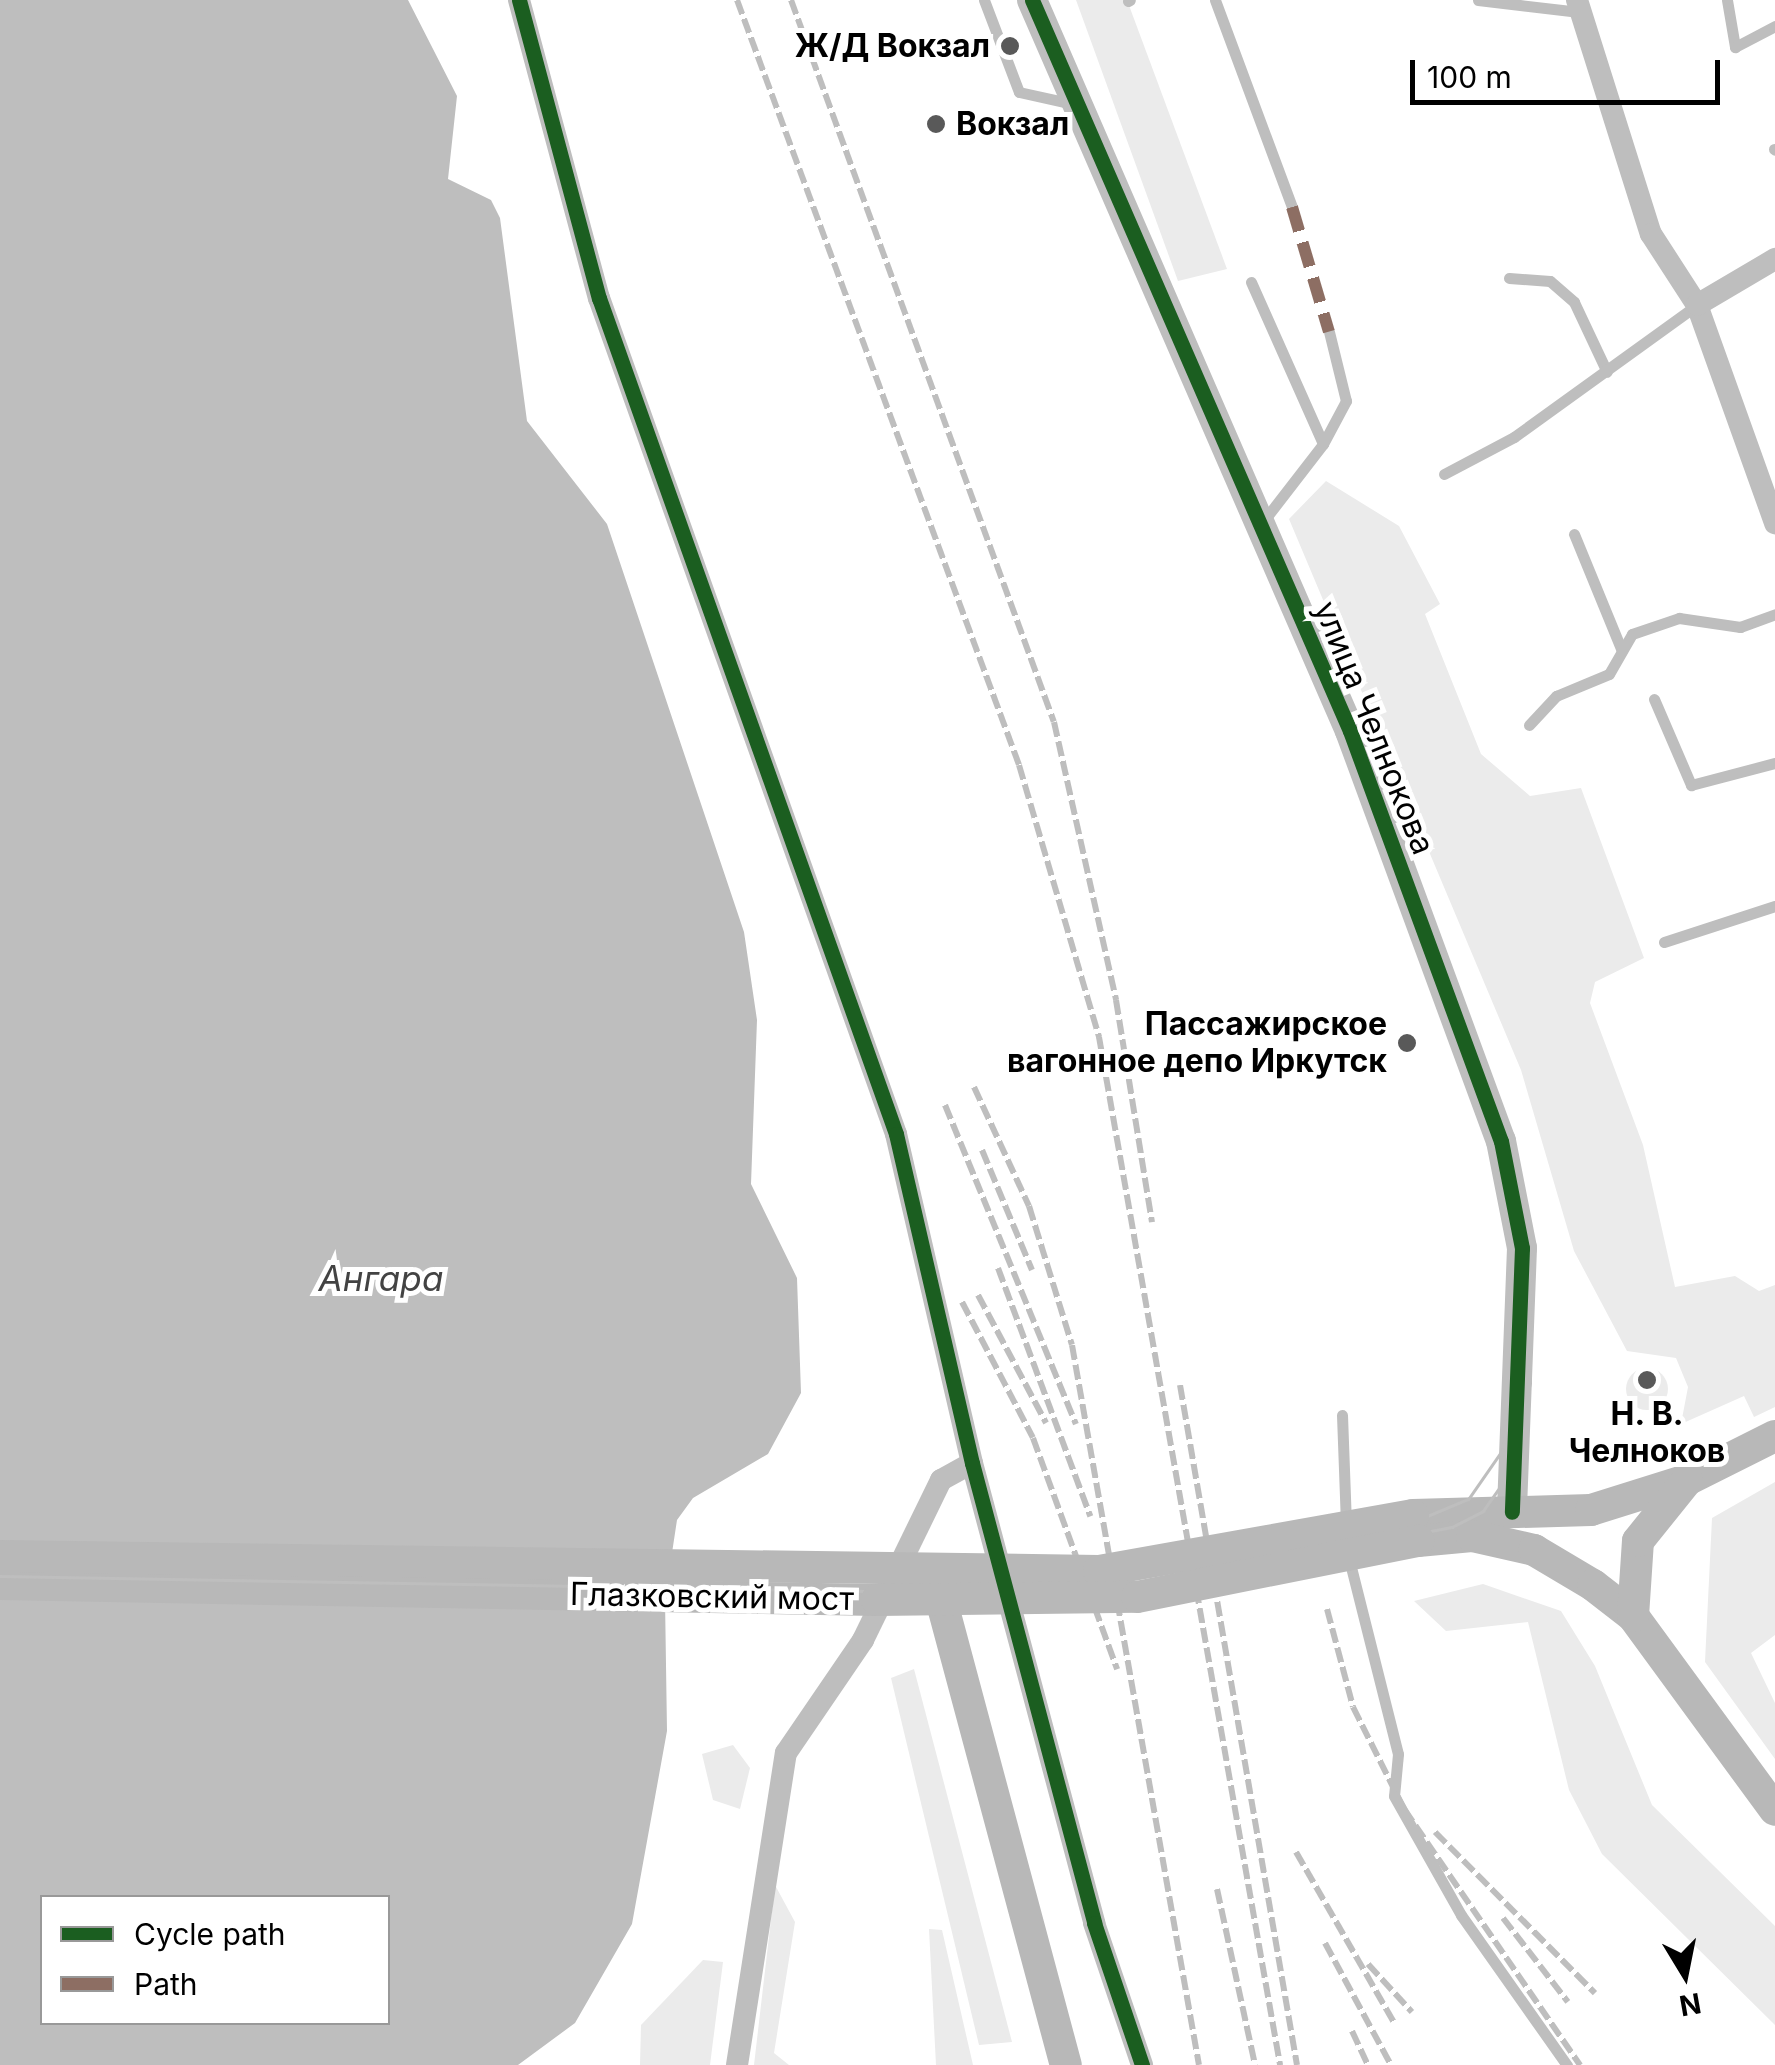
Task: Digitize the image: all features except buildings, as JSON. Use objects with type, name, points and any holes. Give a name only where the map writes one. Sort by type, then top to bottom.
[{"type":"main road","points":[[1415,1528],[1512,1512],[1591,1510],[1688,1480],[1775,1436]]},
{"type":"main road","points":[[1632,1616],[1638,1540],[1688,1480]]},
{"type":"main road","points":[[1476,1536],[1512,1512]]},
{"type":"main road","points":[[1415,1528],[1476,1536],[1534,1550],[1632,1616],[1775,1810]]},
{"type":"main road","name":"Глазковский мост","points":[[0,1556],[1099,1572],[1415,1528]]},
{"type":"main road","name":"Глазковский мост","points":[[0,1584],[942,1603],[1137,1597],[1415,1528]]},
{"type":"main road","points":[[942,1603],[1063,2050]]},
{"type":"street","points":[[519,0],[598,298],[896,1134],[972,1463],[1094,1923],[1142,2065]]},
{"type":"street","name":"улица Челнокова","points":[[1032,0],[1073,104],[1350,732],[1501,1142],[1522,1248],[1512,1512]]},
{"type":"street","points":[[1578,6],[1651,234],[1698,306],[1775,523]]},
{"type":"street","points":[[1698,306],[1775,259]]},
{"type":"street","points":[[737,2065],[786,1753],[863,1640],[942,1480],[972,1463]]},
{"type":"lane","points":[[984,0],[1019,92],[1073,104]]},
{"type":"lane","points":[[1215,0],[1292,207]]},
{"type":"lane","points":[[1478,0],[1578,6]]},
{"type":"lane","points":[[1727,0],[1735,48],[1775,26]]},
{"type":"lane","points":[[1509,278],[1550,280],[1574,302],[1606,372]]},
{"type":"lane","points":[[1251,282],[1324,444]]},
{"type":"lane","points":[[1444,474],[1606,372],[1698,306]]},
{"type":"lane","points":[[1260,526],[1324,444],[1346,401],[1328,332]]},
{"type":"lane","points":[[1574,534],[1622,652]]},
{"type":"lane","points":[[1529,725],[1556,696],[1609,674],[1632,634],[1679,618],[1740,627],[1775,614]]},
{"type":"lane","points":[[1654,699],[1691,785],[1775,762]]},
{"type":"lane","points":[[1664,942],[1775,906]]},
{"type":"lane","points":[[1342,1415],[1352,1580],[1398,1754],[1394,1796],[1462,1916],[1566,2065]]},
{"type":"shaded area","points":[[1076,0],[1127,0],[1227,269],[1178,281]]},
{"type":"shaded area","points":[[1326,481],[1399,526],[1440,604],[1425,614],[1481,754],[1530,796],[1581,788],[1644,958],[1595,982],[1590,1003],[1643,1145],[1675,1287],[1735,1276],[1759,1291],[1775,1285],[1775,1407],[1754,1417],[1744,1396],[1681,1424],[1688,1387],[1676,1358],[1627,1351],[1574,1251],[1521,1070],[1289,519]]},
{"type":"shaded area","points":[[1647,1368],[1662,1374],[1668,1389],[1662,1404],[1647,1410],[1632,1404],[1626,1389],[1632,1374]]},
{"type":"shaded area","points":[[1775,1482],[1775,1635],[1751,1653],[1775,1703],[1775,1759],[1705,1662],[1712,1518]]},
{"type":"shaded area","points":[[1483,1584],[1561,1611],[1595,1666],[1652,1805],[1775,1926],[1775,2025],[1602,1854],[1569,1790],[1528,1622],[1446,1631],[1414,1601]]},
{"type":"shaded area","points":[[914,1669],[1012,2042],[979,2045],[891,1678]]},
{"type":"shaded area","points":[[733,1745],[750,1768],[740,1809],[713,1800],[702,1754]]},
{"type":"shaded area","points":[[775,1885],[795,1922],[774,2053],[789,2065],[754,2065]]},
{"type":"shaded area","points":[[929,1929],[942,1930],[973,2065],[936,2065]]},
{"type":"shaded area","points":[[703,1960],[723,1962],[710,2065],[640,2065],[641,2025]]},
{"type":"water","name":"Ангара","points":[[0,0],[408,0],[457,96],[448,179],[491,200],[500,218],[527,421],[607,524],[744,932],[757,1020],[751,1184],[797,1278],[801,1393],[768,1454],[693,1498],[677,1520],[665,1599],[667,1731],[632,1924],[575,2023],[518,2065],[0,2065]]},
{"type":"tram line","points":[[0,1576],[1105,1595],[1452,1527],[1483,1511],[1509,1474],[1530,1383],[1529,1247],[1509,1138],[1356,729],[1040,0]]},
{"type":"tram line","points":[[1367,799],[1492,1145],[1514,1247],[1514,1383],[1503,1450],[1469,1499],[1407,1525]]},
{"type":"tram line","points":[[407,1569],[982,1581]]},
{"type":"railway","points":[[737,0],[1019,765],[1099,1037],[1280,2065]]},
{"type":"railway","points":[[791,0],[1054,722],[1116,1000],[1152,1222]]},
{"type":"railway","points":[[974,1087],[1029,1206],[1072,1345],[1199,2065]]},
{"type":"railway","points":[[945,1105],[1076,1424]]},
{"type":"railway","points":[[982,1150],[1032,1270]]},
{"type":"railway","points":[[998,1268],[1090,1516]]},
{"type":"railway","points":[[978,1295],[1046,1423]]},
{"type":"railway","points":[[962,1302],[1033,1438],[1117,1669]]},
{"type":"railway","points":[[1180,1385],[1297,2065]]},
{"type":"railway","points":[[1327,1609],[1353,1707],[1404,1809],[1580,2065]]},
{"type":"railway","points":[[1435,1832],[1595,1993]]},
{"type":"railway","points":[[1296,1852],[1395,2024]]},
{"type":"railway","points":[[1217,1889],[1255,2065]]},
{"type":"railway","points":[[1503,1918],[1568,2002]]},
{"type":"railway","points":[[1325,1943],[1391,2065]]},
{"type":"railway","points":[[1368,1964],[1412,2012]]},
{"type":"railway","points":[[1352,2031],[1368,2065]]},
{"type":"marked path","points":[[1292,207],[1329,332]]},
{"type":"cycle path","points":[[519,0],[599,298],[896,1134],[972,1463],[1094,1923],[1142,2065]]},
{"type":"cycle path","points":[[1032,0],[1350,731],[1501,1141],[1522,1248],[1512,1512]]},
{"type":"place","name":"Ж/Д Вокзал","points":[[1010,46]]},
{"type":"place","name":"Вокзал","points":[[936,124]]},
{"type":"place","name":"Пассажирское вагонное депо Иркутск","points":[[1407,1043]]},
{"type":"place","name":"Н. В. Челноков","points":[[1647,1380]]}]
